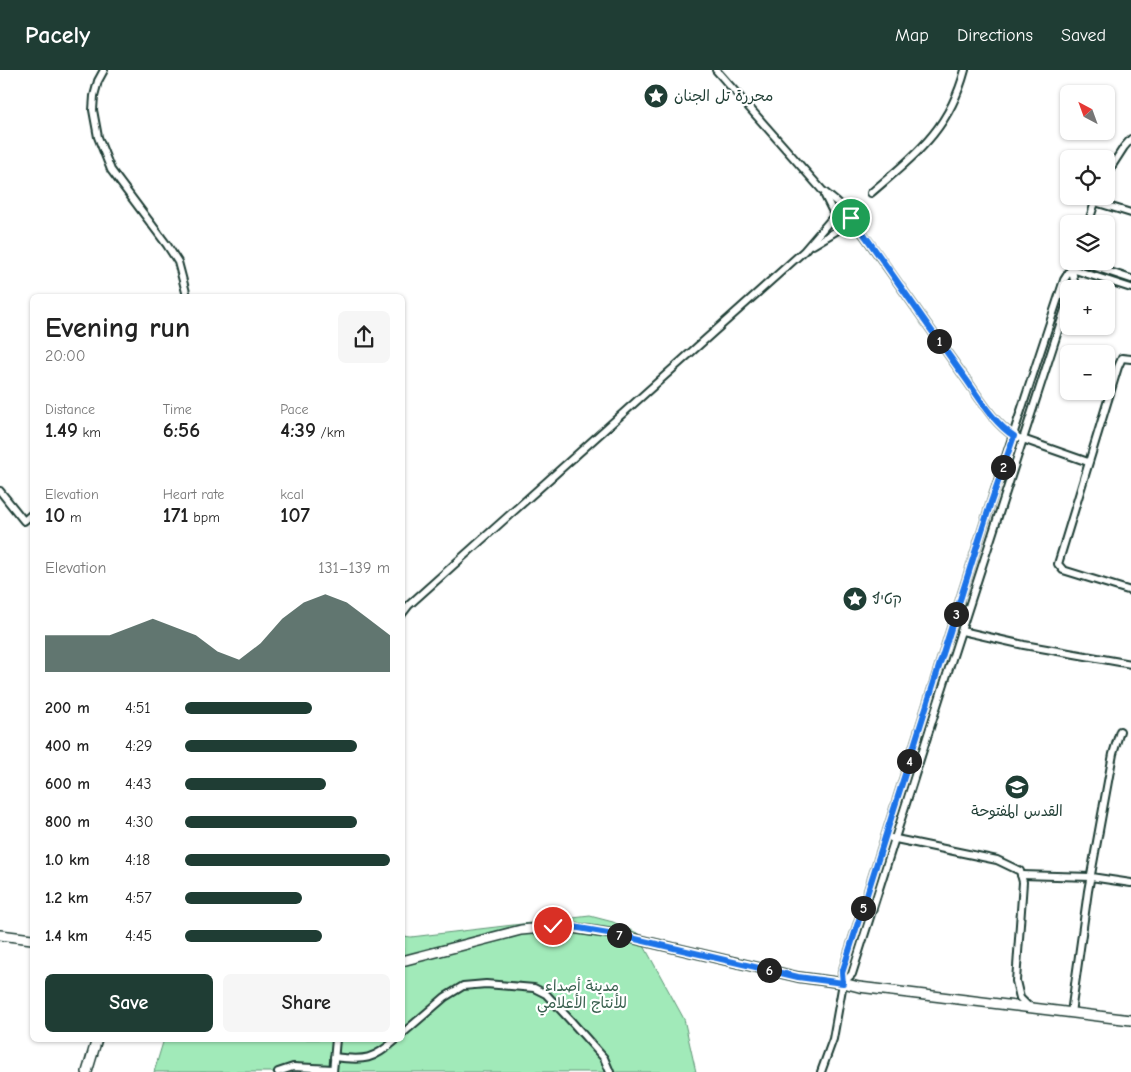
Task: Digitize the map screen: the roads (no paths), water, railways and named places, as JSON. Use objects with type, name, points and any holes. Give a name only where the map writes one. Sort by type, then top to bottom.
[{"type":"main road","points":[[405,960],[521,930],[553,926],[614,934],[798,977],[859,987],[1131,1020]]},
{"type":"main road","points":[[0,935],[30,939]]},
{"type":"main road","points":[[87,1072],[96,1042]]},
{"type":"street","points":[[104,70],[98,81],[94,96],[93,110],[98,137],[111,170],[168,245],[178,262],[186,294]]},
{"type":"street","points":[[716,70],[822,190],[851,216],[986,406],[1007,432],[1088,462]]},
{"type":"street","points":[[871,193],[925,146],[952,108],[960,90],[965,70]]},
{"type":"street","points":[[1115,161],[1131,139]]},
{"type":"street","points":[[822,190],[834,215],[836,224],[845,226],[857,225]]},
{"type":"street","points":[[1111,205],[1131,213]]},
{"type":"street","points":[[405,610],[804,251],[834,215],[839,210],[845,209]]},
{"type":"street","points":[[804,251],[845,226],[850,221],[851,216]]},
{"type":"street","points":[[821,1072],[833,1039],[843,983],[842,973],[990,505],[1064,280],[1071,270]]},
{"type":"street","points":[[1075,270],[1131,288]]},
{"type":"street","points":[[1104,270],[1131,279]]},
{"type":"street","points":[[843,983],[852,974],[1060,325]]},
{"type":"street","points":[[1131,359],[1122,358],[1118,367],[1058,564],[1063,570],[1131,592]]},
{"type":"street","points":[[0,491],[24,521],[30,516]]},
{"type":"street","points":[[962,631],[1131,664]]},
{"type":"street","points":[[1070,1013],[1091,877],[1113,754],[1120,731]]},
{"type":"street","points":[[885,837],[997,860],[1020,871],[1022,882],[1016,981],[1020,998],[1030,1009]]},
{"type":"street","points":[[1021,875],[1091,877],[1131,883]]},
{"type":"street","points":[[405,1031],[445,997],[463,986],[486,984],[534,988],[546,994],[571,1021],[604,1058],[610,1072]]},
{"type":"street","points":[[278,1072],[293,1067],[333,1070],[336,1042]]},
{"type":"street","points":[[334,1057],[359,1060],[379,1054],[393,1042]]},
{"type":"place","name":"محررة تل الجنان","points":[[656,96]]},
{"type":"place","name":"קטיף","points":[[855,599]]},
{"type":"place","name":"القدس المفتوحة","points":[[1017,787]]},
{"type":"park label","name":"مدينة أصداء للأنتاج الأعلامي","points":[[582,994]]}]
